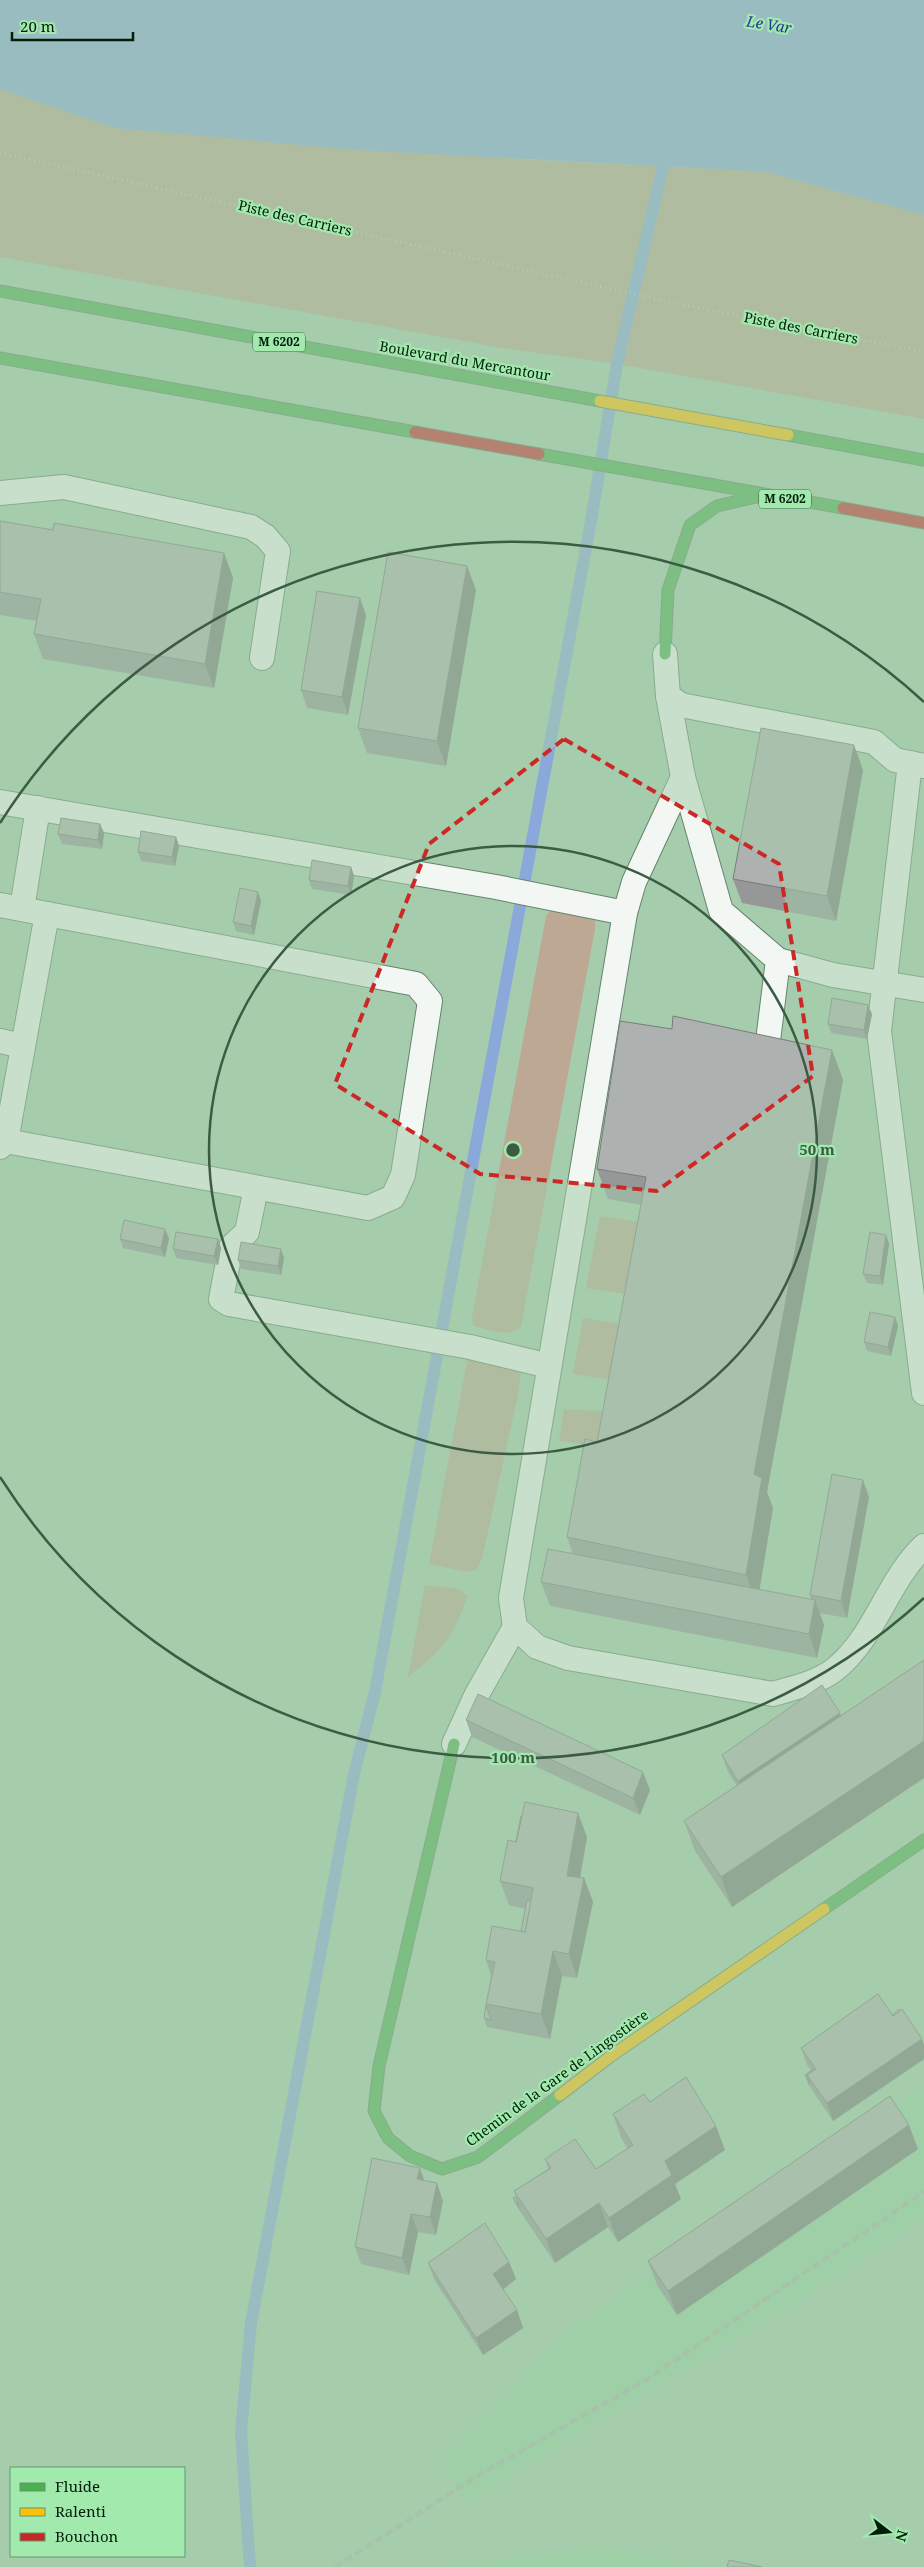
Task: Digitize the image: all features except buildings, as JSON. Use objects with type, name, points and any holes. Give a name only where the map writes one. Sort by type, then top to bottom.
[{"type":"main road","name":"Boulevard du Mercantour","points":[[0,291],[924,460]]},
{"type":"main road","name":"M 6202","points":[[0,358],[551,458],[924,523]]},
{"type":"main road","points":[[665,654],[668,590],[690,525],[717,506],[764,495]]},
{"type":"main road","name":"Chemin de la Gare de Lingostière","points":[[454,1744],[379,2066],[374,2111],[388,2138],[410,2156],[442,2168],[478,2157],[610,2056],[924,1840]]},
{"type":"lane","points":[[0,493],[64,487],[251,527],[265,536],[278,551],[262,658]]},
{"type":"lane","points":[[665,654],[668,696],[683,777],[720,911],[778,960],[833,975],[924,990]]},
{"type":"lane","points":[[668,696],[681,705],[874,742],[895,760],[917,764],[884,984],[879,1031],[916,1262],[924,1393]]},
{"type":"lane","points":[[454,1744],[476,1696],[515,1627],[511,1598],[625,913],[634,882],[683,777]]},
{"type":"lane","points":[[0,802],[496,887],[625,913]]},
{"type":"lane","points":[[38,808],[11,907],[416,984],[430,1001],[403,1175],[392,1197],[368,1208],[3,1144],[24,1046],[46,914]]},
{"type":"lane","points":[[766,1049],[778,960]]},
{"type":"lane","points":[[0,1041],[24,1046]]},
{"type":"lane","points":[[256,1188],[247,1232],[231,1247],[220,1299],[229,1304],[470,1347],[549,1366]]},
{"type":"lane","points":[[515,1627],[537,1647],[568,1658],[773,1694],[805,1685],[834,1670],[862,1639],[910,1559],[924,1546]]},
{"type":"path","name":"Piste des Carriers","points":[[0,153],[590,285],[924,352]]},
{"type":"highlighted area","points":[[564,739],[779,864],[813,1076],[657,1191],[480,1174],[335,1084],[429,844]]},
{"type":"shaded area","points":[[0,89],[115,128],[499,158],[767,172],[924,215],[924,419],[617,364],[502,348],[0,257]]},
{"type":"shaded area","points":[[552,909],[589,915],[595,920],[595,929],[521,1326],[517,1330],[506,1333],[473,1325],[472,1317],[546,916]]},
{"type":"shaded area","points":[[600,1216],[653,1224],[640,1296],[586,1288]]},
{"type":"shaded area","points":[[583,1318],[635,1326],[625,1382],[573,1374]]},
{"type":"shaded area","points":[[468,1356],[516,1365],[521,1373],[518,1395],[482,1559],[477,1569],[469,1572],[429,1564]]},
{"type":"shaded area","points":[[564,1409],[619,1412],[613,1448],[559,1441]]},
{"type":"shaded area","points":[[425,1585],[459,1589],[467,1596],[457,1622],[445,1642],[438,1651],[408,1677]]},
{"type":"shaded area","points":[[924,2086],[924,2218],[796,2303],[466,2503],[440,2463],[571,2329]]},
{"type":"shaded area","points":[[599,2546],[711,2567],[446,2567]]},
{"type":"water","name":"Le Var","points":[[0,0],[924,0],[924,215],[767,172],[357,150],[115,128],[0,89]]},
{"type":"waterway","points":[[250,2567],[241,2432],[251,2323],[354,1774],[375,1692],[591,521],[617,364],[663,166],[657,151]]},
{"type":"railway","points":[[335,2567],[479,2475],[649,2378],[924,2192]]},
{"type":"traffic: fast","points":[[0,291],[600,401]]},
{"type":"traffic: fast","points":[[0,358],[415,432]]},
{"type":"traffic: fast","points":[[788,435],[924,460]]},
{"type":"traffic: fast","points":[[539,454],[843,508]]},
{"type":"traffic: fast","points":[[665,654],[668,590],[690,525],[717,506],[764,495]]},
{"type":"traffic: fast","points":[[454,1744],[379,2066],[374,2111],[388,2138],[410,2156],[442,2169],[478,2157],[560,2095]]},
{"type":"traffic: fast","points":[[824,1909],[924,1840]]},
{"type":"traffic: slow","points":[[600,401],[788,435]]},
{"type":"traffic: slow","points":[[560,2095],[611,2056],[824,1909]]},
{"type":"traffic: jam","points":[[415,432],[539,454]]},
{"type":"traffic: jam","points":[[843,508],[924,523]]}]
